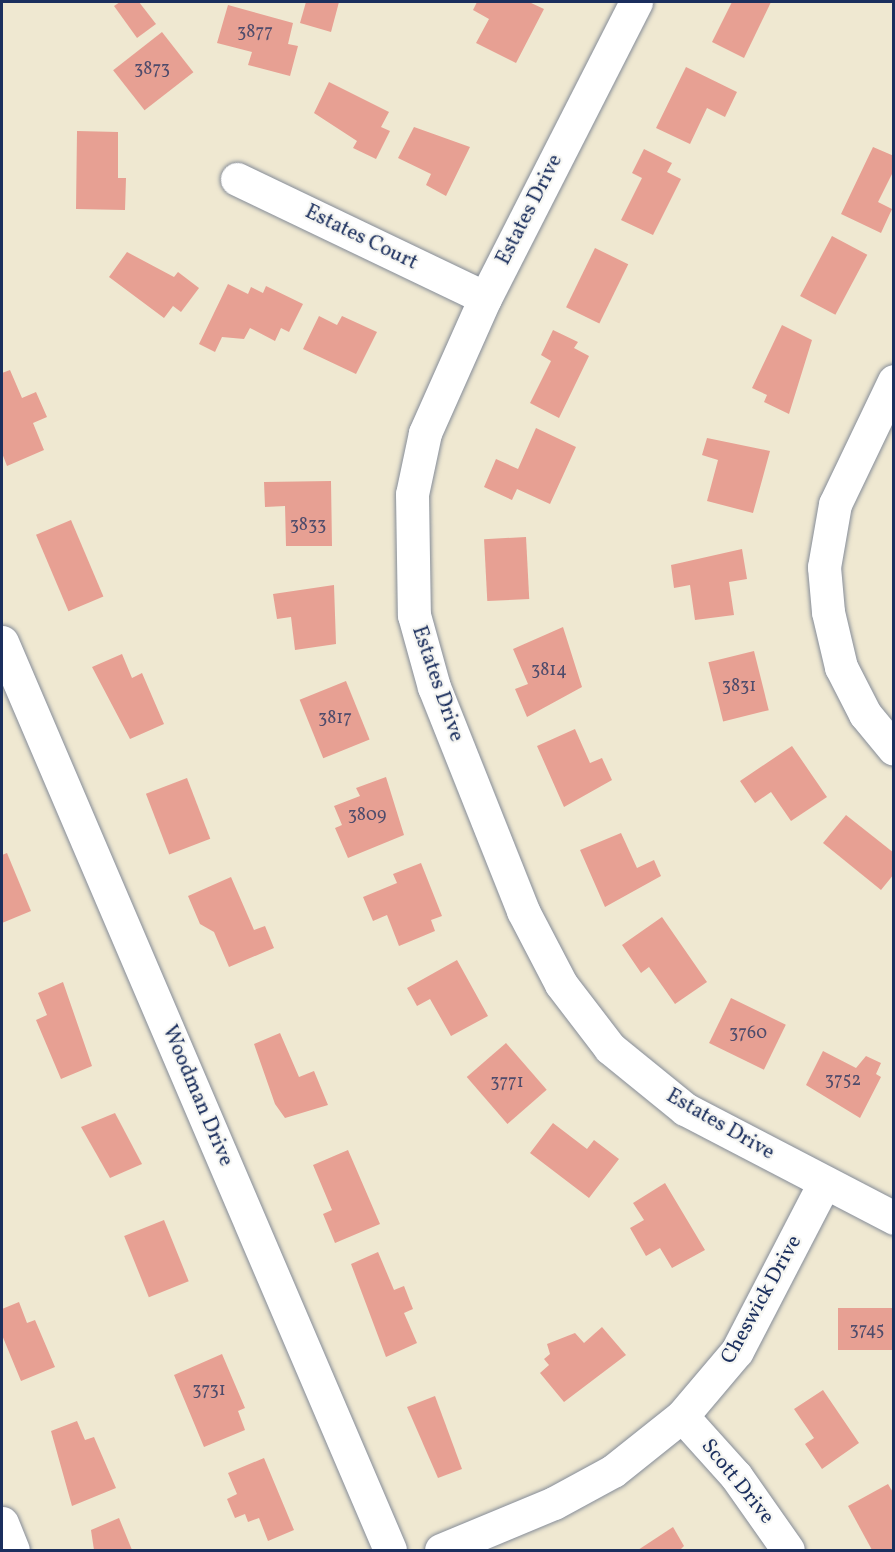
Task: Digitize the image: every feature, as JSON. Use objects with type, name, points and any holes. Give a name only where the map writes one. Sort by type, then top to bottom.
[{"type":"street","name":"Estates Drive","points":[[636,2],[485,298],[425,433],[412,494],[414,615],[434,687],[523,911],[561,984],[610,1048],[685,1109],[894,1218]]},
{"type":"street","name":"Estates Court","points":[[237,178],[485,298]]},
{"type":"street","points":[[894,381],[836,504],[824,567],[828,612],[841,667],[865,714],[894,749]]},
{"type":"street","name":"Woodman Drive","points":[[2,642],[390,1551]]},
{"type":"street","name":"Cheswick Drive","points":[[441,1551],[554,1503],[613,1471],[682,1416],[737,1351],[824,1183]]},
{"type":"street","name":"Scott Drive","points":[[682,1416],[736,1476],[788,1551]]},
{"type":"street","points":[[2,1523],[13,1551]]},
{"type":"building","points":[[120,2],[139,2],[156,24],[137,38],[114,6]]},
{"type":"building","points":[[306,2],[339,2],[331,32],[300,23]]},
{"type":"building","points":[[477,2],[529,2],[544,9],[516,63],[476,43],[489,19],[473,10]]},
{"type":"building","points":[[732,2],[771,2],[744,58],[712,42]]},
{"type":"building","points":[[228,5],[293,23],[288,44],[298,46],[290,76],[248,65],[252,52],[217,43]]},
{"type":"building","points":[[162,32],[193,72],[145,110],[113,70]]},
{"type":"building","points":[[686,67],[737,92],[725,117],[707,108],[690,144],[656,128]]},
{"type":"building","points":[[329,82],[389,112],[381,127],[390,131],[376,159],[353,148],[357,141],[314,113]]},
{"type":"building","points":[[414,127],[470,147],[446,196],[426,185],[431,174],[398,158]]},
{"type":"building","points":[[77,131],[118,132],[118,178],[126,178],[125,210],[76,209]]},
{"type":"building","points":[[873,147],[894,156],[894,170],[878,202],[892,209],[881,233],[841,214]]},
{"type":"building","points":[[644,149],[672,163],[667,172],[681,179],[653,235],[621,220],[642,178],[632,173]]},
{"type":"building","points":[[832,236],[867,255],[835,315],[800,296]]},
{"type":"building","points":[[595,248],[628,264],[599,324],[566,307]]},
{"type":"building","points":[[127,252],[174,277],[178,272],[199,288],[181,312],[173,306],[164,318],[109,277]]},
{"type":"building","points":[[228,284],[248,294],[251,287],[263,293],[266,286],[303,304],[289,332],[281,328],[275,341],[250,328],[244,339],[222,337],[215,352],[199,344]]},
{"type":"building","points":[[319,316],[337,325],[342,316],[377,332],[356,374],[303,349]]},
{"type":"building","points":[[782,325],[812,340],[789,414],[764,402],[767,395],[752,388]]},
{"type":"building","points":[[553,330],[578,342],[574,348],[589,356],[559,418],[530,403],[551,361],[541,355]]},
{"type":"building","points":[[10,370],[22,398],[36,392],[47,417],[33,423],[44,450],[7,466],[2,453],[2,373]]},
{"type":"building","points":[[536,428],[576,447],[550,504],[517,489],[512,500],[484,487],[496,459],[518,469]]},
{"type":"building","points":[[707,438],[770,451],[753,513],[707,501],[718,460],[702,455]]},
{"type":"building","points":[[331,481],[332,546],[286,546],[285,506],[265,507],[264,482]]},
{"type":"building","points":[[71,520],[103,596],[68,611],[36,535]]},
{"type":"building","points":[[526,537],[529,599],[487,601],[484,539]]},
{"type":"building","points":[[742,549],[747,579],[729,582],[734,615],[695,620],[690,585],[674,588],[671,565]]},
{"type":"building","points":[[334,585],[336,644],[295,650],[291,617],[277,619],[273,594]]},
{"type":"building","points":[[563,627],[582,687],[527,717],[515,689],[528,684],[513,649]]},
{"type":"building","points":[[754,651],[769,710],[723,722],[708,662]]},
{"type":"building","points":[[122,654],[132,678],[142,673],[164,724],[130,739],[92,667]]},
{"type":"building","points":[[346,681],[370,739],[323,758],[300,700]]},
{"type":"building","points":[[575,729],[590,763],[602,758],[612,780],[564,807],[537,746]]},
{"type":"building","points":[[792,746],[827,797],[791,821],[771,792],[755,803],[740,781]]},
{"type":"building","points":[[386,777],[404,835],[348,858],[335,828],[342,825],[334,806],[360,796],[356,788]]},
{"type":"building","points":[[187,778],[210,839],[169,854],[146,794]]},
{"type":"building","points":[[846,815],[894,853],[894,874],[881,890],[823,843]]},
{"type":"building","points":[[621,833],[637,868],[654,860],[661,876],[605,907],[580,850]]},
{"type":"building","points":[[7,853],[31,911],[2,923],[2,855]]},
{"type":"building","points":[[421,863],[442,916],[431,920],[435,931],[399,946],[387,915],[373,921],[363,897],[397,883],[393,874]]},
{"type":"building","points":[[231,877],[254,930],[265,926],[274,948],[229,967],[214,932],[200,924],[188,896]]},
{"type":"building","points":[[662,917],[707,982],[675,1004],[649,967],[641,973],[622,945]]},
{"type":"building","points":[[457,960],[488,1016],[451,1036],[430,999],[417,1006],[407,988]]},
{"type":"building","points":[[63,982],[92,1066],[61,1079],[36,1020],[47,1015],[38,993]]},
{"type":"building","points":[[731,998],[786,1025],[764,1070],[709,1043]]},
{"type":"building","points":[[280,1033],[299,1077],[314,1071],[328,1105],[285,1118],[275,1104],[254,1044]]},
{"type":"building","points":[[506,1043],[547,1090],[507,1124],[467,1077]]},
{"type":"building","points":[[823,1051],[856,1068],[866,1056],[881,1063],[876,1074],[881,1077],[860,1118],[806,1085]]},
{"type":"building","points":[[115,1113],[142,1164],[110,1178],[81,1127]]},
{"type":"building","points":[[553,1123],[587,1149],[594,1140],[619,1159],[589,1198],[530,1153]]},
{"type":"building","points":[[348,1150],[380,1224],[335,1243],[323,1214],[332,1210],[313,1165]]},
{"type":"building","points":[[665,1183],[705,1250],[672,1268],[660,1248],[646,1256],[630,1228],[644,1220],[633,1203]]},
{"type":"building","points":[[164,1220],[189,1281],[149,1297],[124,1236]]},
{"type":"building","points":[[378,1252],[394,1290],[404,1286],[413,1309],[404,1313],[417,1343],[386,1357],[351,1264]]},
{"type":"building","points":[[19,1302],[27,1323],[35,1320],[55,1367],[21,1381],[2,1335],[2,1309]]},
{"type":"building","points":[[838,1308],[894,1308],[894,1350],[838,1350]]},
{"type":"building","points":[[602,1327],[626,1355],[564,1402],[540,1373],[549,1365],[544,1359],[550,1354],[547,1344],[575,1333],[584,1343]]},
{"type":"building","points":[[222,1354],[245,1408],[238,1411],[245,1430],[204,1447],[174,1375]]},
{"type":"building","points":[[823,1390],[859,1443],[822,1469],[805,1444],[814,1438],[794,1409]]},
{"type":"building","points":[[435,1396],[462,1469],[438,1478],[407,1407]]},
{"type":"building","points":[[77,1421],[85,1440],[94,1437],[116,1488],[72,1506],[51,1431]]},
{"type":"building","points":[[264,1458],[294,1530],[268,1541],[259,1518],[248,1522],[245,1514],[235,1518],[227,1499],[237,1494],[228,1473]]},
{"type":"building","points":[[888,1484],[894,1494],[894,1550],[872,1550],[848,1506]]},
{"type":"building","points":[[119,1518],[132,1550],[94,1550],[91,1530]]},
{"type":"building","points":[[673,1527],[684,1546],[680,1550],[638,1550]]}]
